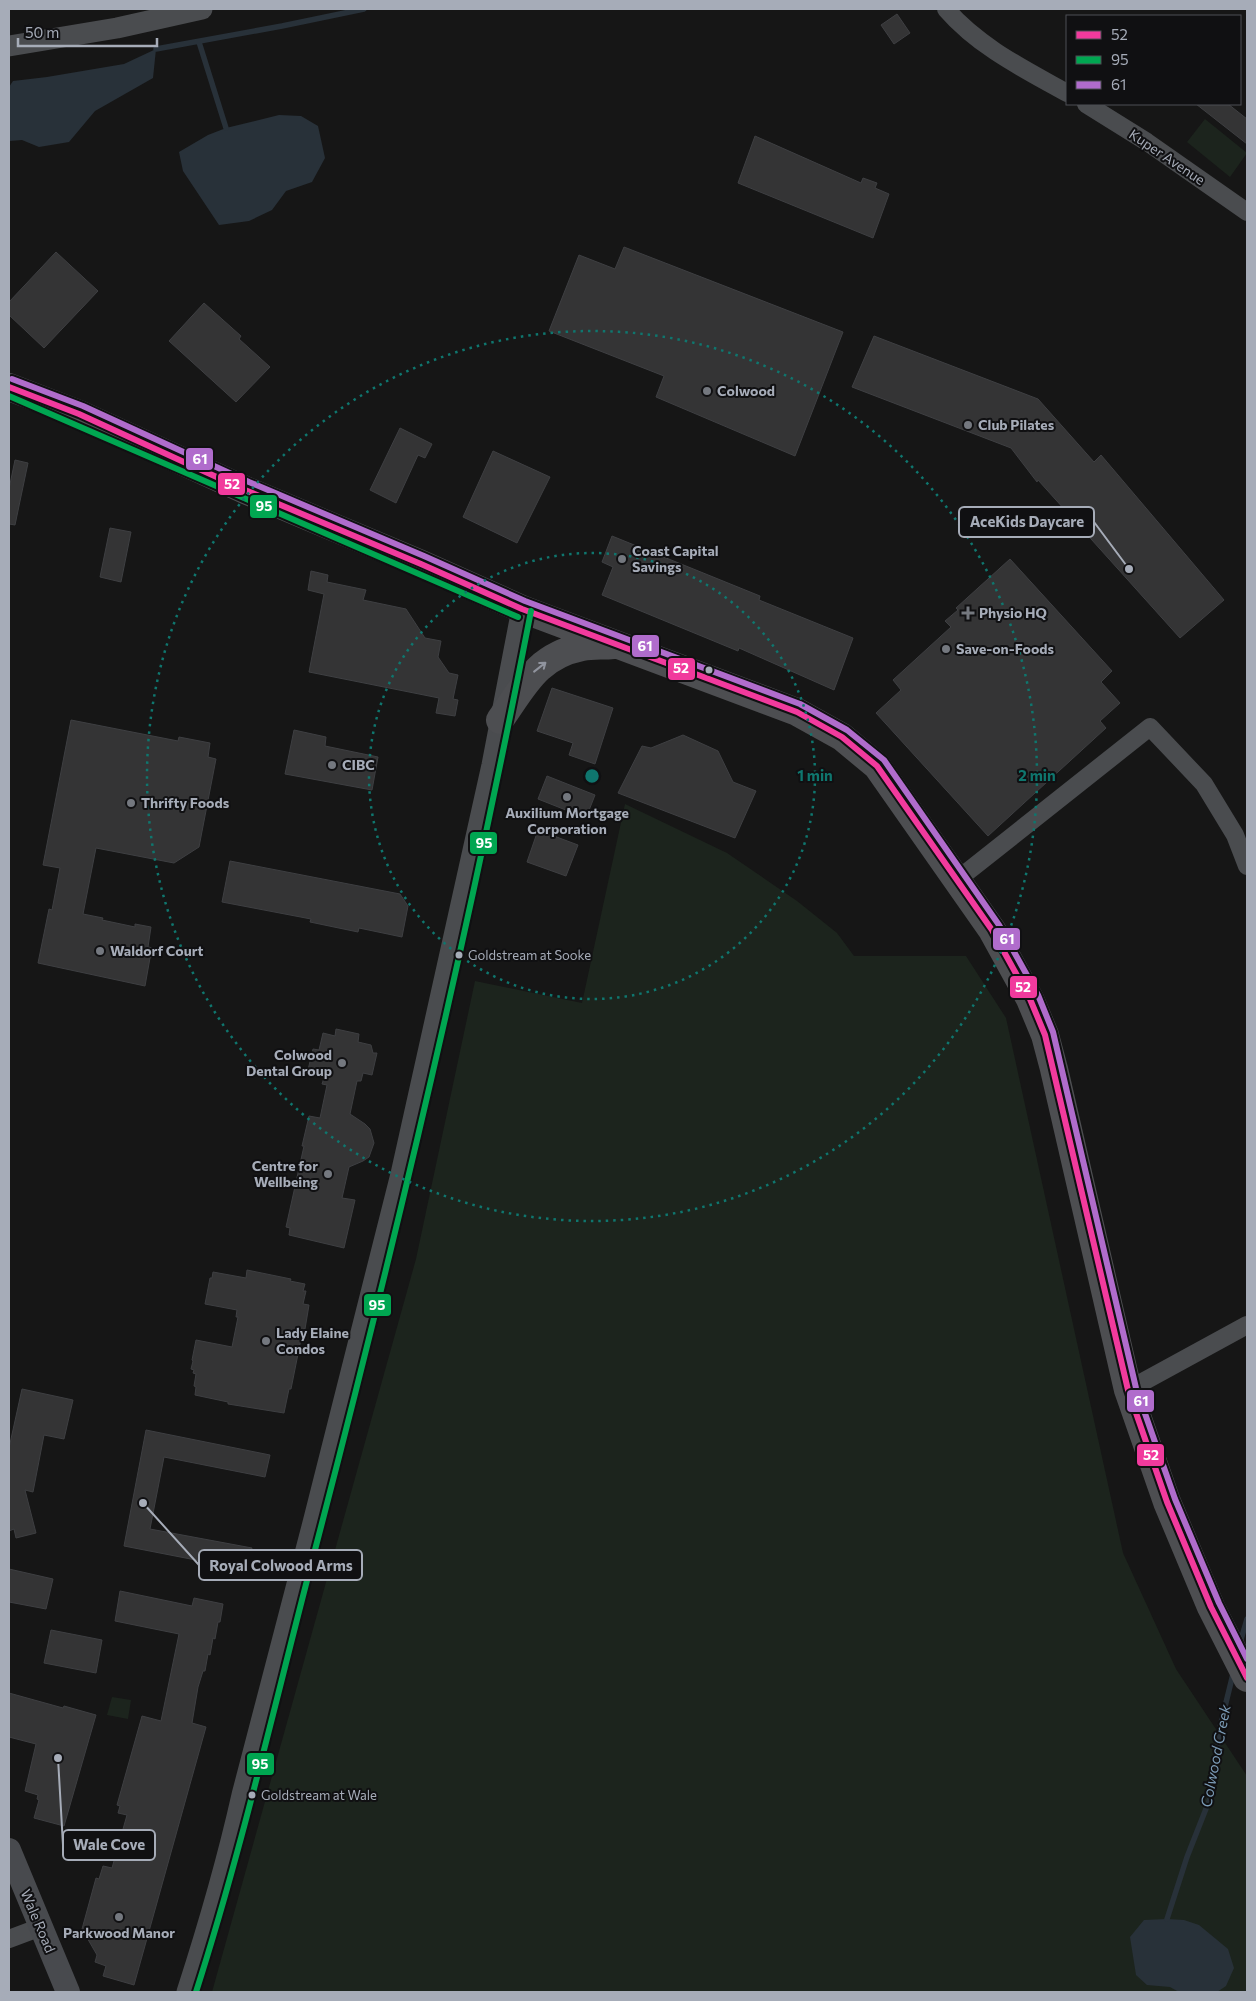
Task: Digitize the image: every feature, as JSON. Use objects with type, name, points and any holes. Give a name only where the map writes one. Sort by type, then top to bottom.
[{"type":"main road","points":[[9,387],[88,418],[236,486],[522,609],[797,712],[842,737],[877,766],[992,930],[1030,999],[1054,1068],[1128,1390],[1174,1519],[1211,1607],[1247,1678]]},
{"type":"main road","points":[[500,720],[532,673],[552,657],[582,647],[617,644]]},
{"type":"main road","name":"Wale Road","points":[[9,1850],[68,1992]]},
{"type":"street","points":[[9,46],[117,28],[202,9]]},
{"type":"street","points":[[946,9],[979,40],[1000,56],[1066,92]]},
{"type":"street","name":"Kuper Avenue","points":[[1088,105],[1147,142],[1247,212]]},
{"type":"street","points":[[186,1992],[208,1927],[231,1844],[382,1252],[413,1121],[500,720],[522,609]]},
{"type":"street","points":[[957,880],[1150,727],[1204,784],[1236,835],[1247,866]]},
{"type":"street","points":[[1128,1390],[1247,1325]]},
{"type":"street","points":[[9,1939],[41,1927]]},
{"type":"shaded area","points":[[156,49],[153,78],[95,111],[69,142],[39,147],[22,140],[9,141],[9,87],[13,81],[124,64]]},
{"type":"shaded area","points":[[279,115],[301,116],[318,126],[325,158],[312,182],[286,191],[272,210],[249,221],[219,225],[183,171],[179,152],[208,135],[226,128]]},
{"type":"shaded area","points":[[1205,119],[1247,153],[1230,177],[1187,142]]},
{"type":"shaded area","points":[[625,804],[727,853],[797,901],[837,933],[854,956],[966,956],[1006,1018],[1123,1553],[1176,1669],[1247,1776],[1247,1992],[212,1992],[416,1259],[475,981],[582,1003]]},
{"type":"shaded area","points":[[112,1697],[131,1700],[128,1719],[107,1715]]},
{"type":"shaded area","points":[[1144,1920],[1184,1920],[1199,1925],[1228,1949],[1234,1968],[1226,1986],[1217,1992],[1179,1992],[1170,1987],[1147,1985],[1136,1975],[1130,1937]]},
{"type":"building","points":[[897,14],[910,33],[894,44],[881,25]]},
{"type":"building","points":[[1197,105],[1229,105],[1247,119],[1247,144]]},
{"type":"building","points":[[755,136],[861,183],[863,178],[877,183],[875,188],[889,194],[873,238],[738,183]]},
{"type":"building","points":[[624,247],[843,332],[795,456],[656,397],[664,376],[549,331],[579,255],[615,269]]},
{"type":"building","points":[[56,252],[98,291],[44,348],[9,315],[9,302]]},
{"type":"building","points":[[204,303],[241,336],[239,339],[270,367],[236,402],[169,341]]},
{"type":"building","points":[[874,336],[1038,399],[1094,462],[1101,455],[1224,600],[1180,638],[1038,480],[1037,482],[1011,448],[852,387]]},
{"type":"building","points":[[400,428],[432,444],[425,458],[418,455],[396,503],[370,490]]},
{"type":"building","points":[[493,451],[550,477],[517,543],[463,517]]},
{"type":"building","points":[[15,460],[28,463],[15,525],[9,524],[9,489]]},
{"type":"building","points":[[110,528],[131,532],[121,582],[100,577]]},
{"type":"building","points":[[612,536],[760,596],[759,600],[853,638],[834,690],[739,648],[738,651],[602,595],[613,567],[602,562]]},
{"type":"building","points":[[1010,559],[1112,671],[1101,682],[1120,703],[1100,721],[1106,728],[988,836],[876,713],[901,690],[893,680],[951,627],[945,621],[958,610],[956,608]]},
{"type":"building","points":[[311,571],[328,575],[327,582],[366,590],[363,600],[406,609],[425,638],[441,641],[438,657],[449,673],[458,675],[453,699],[458,700],[455,716],[436,713],[439,698],[309,672],[324,594],[308,590]]},
{"type":"building","points":[[552,688],[613,708],[595,764],[569,755],[573,743],[537,731]]},
{"type":"building","name":"Thrifty Foods","points":[[71,720],[178,741],[179,737],[210,743],[208,757],[216,759],[199,847],[174,863],[96,848],[83,914],[135,927],[135,924],[151,927],[148,947],[163,950],[150,958],[145,986],[38,963],[49,909],[52,910],[60,868],[43,865]]},
{"type":"building","name":"CIBC","points":[[294,730],[326,737],[325,746],[378,757],[372,790],[285,774]]},
{"type":"building","points":[[683,735],[718,751],[733,782],[756,791],[735,838],[618,793],[642,746],[651,748]]},
{"type":"building","name":"Auxilium Mortgage Corporation","points":[[547,776],[595,795],[586,818],[538,799]]},
{"type":"building","points":[[538,830],[578,845],[566,876],[527,862]]},
{"type":"building","points":[[230,861],[400,894],[408,906],[402,937],[359,928],[358,932],[310,922],[311,919],[222,902]]},
{"type":"building","name":"Centre for Wellbeing","points":[[336,1029],[359,1034],[358,1042],[371,1045],[373,1053],[377,1053],[372,1075],[363,1073],[361,1081],[357,1081],[350,1114],[370,1129],[374,1143],[369,1157],[349,1167],[342,1198],[355,1200],[344,1248],[289,1235],[290,1228],[286,1227],[309,1116],[320,1118],[327,1085],[322,1084],[324,1078],[307,1074],[313,1049],[319,1050],[323,1033],[335,1036]]},
{"type":"building","name":"Lady Elaine Condos","points":[[247,1270],[291,1279],[290,1281],[305,1284],[303,1291],[306,1291],[303,1304],[309,1305],[305,1329],[303,1329],[291,1389],[289,1389],[284,1413],[228,1404],[228,1402],[195,1395],[196,1374],[191,1369],[196,1340],[232,1347],[238,1317],[236,1317],[237,1310],[205,1304],[210,1278],[212,1278],[213,1272],[246,1278]]},
{"type":"building","points":[[22,1389],[73,1400],[64,1439],[44,1435],[33,1492],[25,1490],[36,1533],[16,1538],[14,1529],[9,1531],[9,1448]]},
{"type":"building","points":[[146,1430],[270,1455],[265,1477],[164,1457],[150,1529],[252,1548],[247,1570],[124,1546]]},
{"type":"building","points":[[9,1569],[53,1579],[46,1609],[9,1602]]},
{"type":"building","points":[[120,1591],[192,1606],[194,1598],[223,1604],[215,1639],[213,1638],[210,1655],[208,1654],[205,1671],[203,1671],[198,1687],[192,1723],[206,1727],[134,1985],[103,1976],[106,1966],[95,1962],[97,1955],[82,1929],[96,1878],[99,1879],[103,1866],[112,1868],[127,1815],[118,1813],[120,1806],[117,1805],[142,1716],[161,1721],[179,1634],[115,1621]]},
{"type":"building","points":[[51,1630],[102,1640],[96,1673],[44,1663]]},
{"type":"building","points":[[9,1693],[96,1715],[64,1826],[34,1818],[39,1800],[37,1799],[38,1795],[25,1791],[36,1744],[9,1737]]},
{"type":"waterway","points":[[156,49],[364,9]]},
{"type":"waterway","points":[[199,42],[226,128]]},
{"type":"waterway","name":"Colwood Creek","points":[[1240,1643],[1247,1619]]},
{"type":"waterway","name":"Colwood Creek","points":[[1167,1919],[1187,1857],[1211,1796],[1220,1727],[1233,1674]]},
{"type":"transit line","name":"61","points":[[12,379],[83,406],[249,482],[525,601],[800,704],[847,730],[884,760],[999,925],[1038,995],[1053,1032],[1136,1388],[1175,1499],[1219,1603],[1247,1659]]},
{"type":"transit line","name":"52","points":[[9,387],[79,414],[245,490],[522,609],[797,712],[842,737],[877,766],[992,930],[1030,999],[1045,1035],[1128,1390],[1167,1502],[1211,1607],[1247,1678]]},
{"type":"transit line","name":"95","points":[[9,396],[518,617]]},
{"type":"transit line","name":"95","points":[[196,1992],[228,1886],[342,1446],[401,1209],[482,851],[531,611]]},
{"type":"place","name":"Colwood","points":[[707,391]]},
{"type":"place","name":"Club Pilates","points":[[968,425]]},
{"type":"place","name":"Coast Capital Savings","points":[[622,559]]},
{"type":"place","name":"AceKids Daycare","points":[[1129,569]]},
{"type":"place","name":"Physio HQ","points":[[968,613]]},
{"type":"place","name":"Save-on-Foods","points":[[946,649]]},
{"type":"place","name":"CIBC","points":[[332,765]]},
{"type":"place","name":"Auxilium Mortgage Corporation","points":[[567,797]]},
{"type":"place","name":"Thrifty Foods","points":[[131,803]]},
{"type":"place","name":"Waldorf Court","points":[[100,951]]},
{"type":"place","name":"Goldstream at Sooke","points":[[459,955]]},
{"type":"place","name":"Colwood Dental Group","points":[[342,1063]]},
{"type":"place","name":"Centre for Wellbeing","points":[[328,1174]]},
{"type":"place","name":"Lady Elaine Condos","points":[[266,1341]]},
{"type":"place","name":"Royal Colwood Arms","points":[[143,1503]]},
{"type":"place","name":"Wale Cove","points":[[58,1758]]},
{"type":"place","name":"Goldstream at Wale","points":[[252,1795]]},
{"type":"place","name":"Parkwood Manor","points":[[119,1917]]}]
